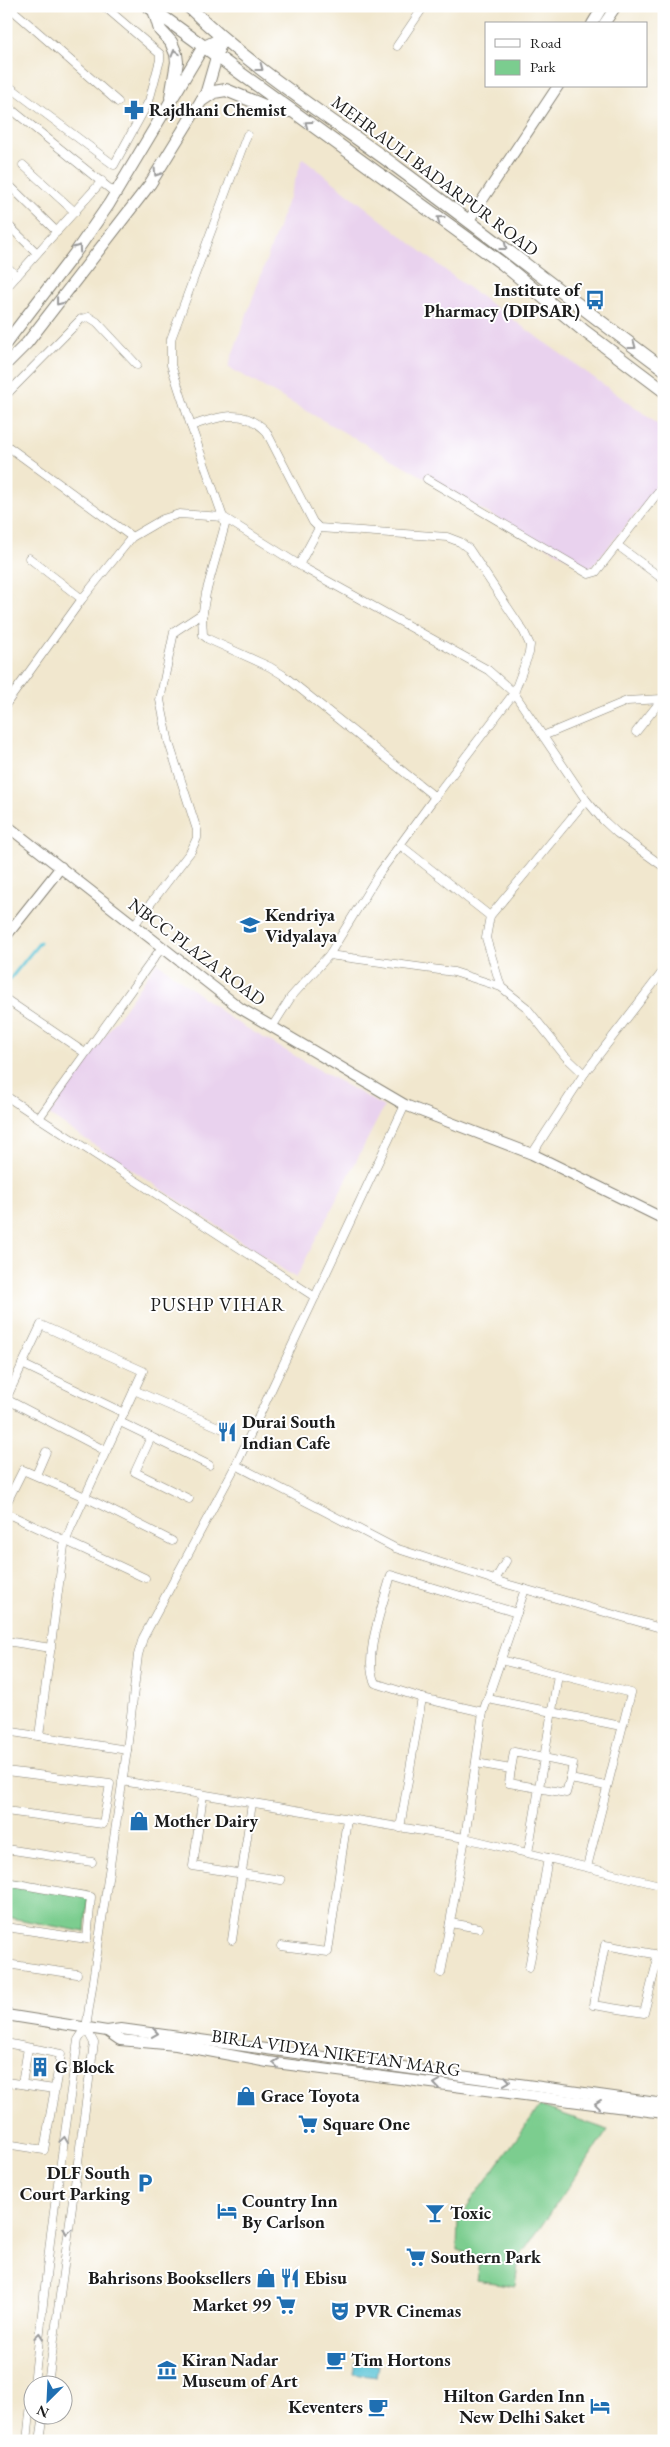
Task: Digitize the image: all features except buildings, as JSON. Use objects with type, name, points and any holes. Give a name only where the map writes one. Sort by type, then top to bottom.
[{"type":"main road","name":"MEHRAULI BADARPUR ROAD","points":[[188,6],[222,38],[301,99],[469,220],[664,369]]},
{"type":"main road","name":"MEHRAULI BADARPUR ROAD","points":[[151,10],[497,260],[583,330],[664,391]]},
{"type":"main road","points":[[151,10],[160,30],[174,47],[176,54],[177,62],[171,97]]},
{"type":"main road","points":[[6,343],[75,253],[128,175],[171,97],[203,47],[222,38]]},
{"type":"main road","points":[[6,364],[27,343],[150,184],[202,100],[222,38]]},
{"type":"main road","points":[[202,100],[214,92],[226,90],[272,109],[290,111]]},
{"type":"street","points":[[8,6],[118,102]]},
{"type":"street","points":[[6,84],[114,165],[149,101],[160,54],[104,6]]},
{"type":"street","points":[[397,46],[424,6]]},
{"type":"street","points":[[593,22],[603,6]]},
{"type":"street","points":[[605,22],[616,6]]},
{"type":"street","points":[[469,220],[557,88]]},
{"type":"street","points":[[6,106],[115,193]]},
{"type":"street","points":[[247,135],[171,340],[171,365],[225,525],[202,613],[202,629],[208,639],[270,667],[282,675],[435,797]]},
{"type":"street","points":[[23,166],[75,212]]},
{"type":"street","points":[[6,288],[102,181]]},
{"type":"street","points":[[6,182],[56,232]]},
{"type":"street","points":[[6,223],[37,253]]},
{"type":"street","points":[[6,266],[17,276]]},
{"type":"street","points":[[6,395],[81,318],[89,318],[97,322],[137,365]]},
{"type":"street","points":[[191,426],[227,415],[258,422],[266,431],[314,522],[320,528],[447,537],[460,542],[469,549],[524,632],[530,645],[529,653],[514,693],[380,872],[329,954],[291,997],[272,1027]]},
{"type":"street","points":[[6,444],[132,537]]},
{"type":"street","points":[[427,479],[589,574],[596,572],[664,485]]},
{"type":"street","points":[[6,704],[82,599],[132,537],[163,519],[179,514],[200,514],[223,518],[299,565],[488,670],[514,693],[586,800],[617,833],[664,867]]},
{"type":"street","points":[[299,565],[320,528]]},
{"type":"street","points":[[617,545],[664,580]]},
{"type":"street","points":[[29,558],[82,599]]},
{"type":"street","points":[[134,925],[191,851],[197,838],[189,800],[169,743],[160,700],[174,632],[202,613]]},
{"type":"street","points":[[543,736],[627,701],[663,699]]},
{"type":"street","points":[[636,732],[663,699]]},
{"type":"street","points":[[500,987],[486,938],[490,916],[586,800]]},
{"type":"street","name":"NBCC PLAZA ROAD","points":[[6,825],[240,1008],[405,1104],[532,1154],[664,1219]]},
{"type":"street","points":[[400,845],[490,916]]},
{"type":"street","points":[[6,936],[61,867]]},
{"type":"street","points":[[39,1118],[162,947]]},
{"type":"street","points":[[329,954],[454,972],[500,987],[526,1007],[565,1056],[584,1074]]},
{"type":"street","points":[[532,1154],[584,1074],[664,970]]},
{"type":"street","points":[[7,1000],[86,1053]]},
{"type":"street","points":[[6,1096],[315,1297]]},
{"type":"street","points":[[35,2374],[50,2233],[78,2040],[86,2028],[127,1750],[138,1655],[143,1638],[236,1465],[405,1104]]},
{"type":"street","points":[[39,1736],[66,1541],[143,1371],[41,1326],[6,1399],[106,1451]]},
{"type":"street","points":[[22,1364],[124,1413]]},
{"type":"street","points":[[134,1390],[224,1429]]},
{"type":"street","points":[[120,1422],[209,1465]]},
{"type":"street","points":[[152,1437],[135,1472],[189,1499]]},
{"type":"street","points":[[36,1475],[46,1452]]},
{"type":"street","points":[[236,1465],[395,1548],[524,1589],[664,1629]]},
{"type":"street","points":[[6,1504],[22,1470],[85,1497],[172,1542]]},
{"type":"street","points":[[6,1513],[144,1578]]},
{"type":"street","points":[[495,1580],[506,1561]]},
{"type":"street","points":[[483,1712],[422,1698],[375,1682],[370,1674],[371,1654],[391,1575],[517,1613]]},
{"type":"street","points":[[441,1973],[483,1712],[524,1589]]},
{"type":"street","points":[[6,1641],[51,1648]]},
{"type":"street","points":[[501,1660],[631,1693],[621,1726],[587,1868]]},
{"type":"street","points":[[528,1853],[558,1674]]},
{"type":"street","points":[[400,1828],[422,1698]]},
{"type":"street","points":[[488,1699],[621,1726]]},
{"type":"street","points":[[6,1731],[127,1750]]},
{"type":"street","points":[[514,1752],[544,1758],[573,1764],[566,1793],[509,1783],[514,1752]]},
{"type":"street","points":[[476,1763],[511,1769]]},
{"type":"street","points":[[6,1771],[110,1784],[103,1824],[6,1811]]},
{"type":"street","points":[[570,1779],[607,1786]]},
{"type":"street","points":[[122,1781],[464,1838],[664,1886]]},
{"type":"street","points":[[203,1794],[193,1866],[281,1880]]},
{"type":"street","points":[[232,1940],[252,1803]]},
{"type":"street","points":[[281,1946],[328,1952],[347,1819]]},
{"type":"street","points":[[6,1849],[92,1862]]},
{"type":"street","points":[[529,1968],[548,1858]]},
{"type":"street","points":[[6,1882],[91,1897],[87,1939],[6,1927]]},
{"type":"street","points":[[450,1923],[479,1928]]},
{"type":"street","points":[[605,1945],[654,1954],[660,1962],[644,2013],[593,2005],[605,1945]]},
{"type":"street","points":[[6,1964],[77,1974]]},
{"type":"street","name":"BIRLA VIDYA NIKETAN MARG","points":[[6,2015],[107,2031],[120,2040],[176,2045],[268,2062],[465,2088],[626,2104],[664,2113]]},
{"type":"street","points":[[49,2374],[94,2043],[86,2028]]},
{"type":"street","points":[[107,2031],[121,2028],[465,2075],[626,2104],[664,2104]]},
{"type":"street","points":[[6,2044],[61,2054],[44,2150],[6,2144]]},
{"type":"street","points":[[22,2084],[28,2048]]},
{"type":"street","points":[[465,2075],[465,2088]]},
{"type":"street","points":[[6,2082],[54,2089]]},
{"type":"street","points":[[27,2441],[29,2424]]},
{"type":"street","points":[[40,2441],[43,2424]]},
{"type":"shaded area","points":[[303,158],[459,281],[664,428],[664,480],[589,570],[228,367]]},
{"type":"shaded area","points":[[157,962],[231,1019],[384,1107],[296,1278],[49,1115]]},
{"type":"green space","points":[[8,1881],[88,1893],[85,1932],[6,1917]]},
{"type":"green space","points":[[540,2106],[608,2130],[519,2258],[515,2286],[476,2280],[480,2257],[457,2250],[458,2219]]},
{"type":"water","points":[[355,2362],[379,2365],[377,2377],[353,2374]]},
{"type":"waterway","points":[[6,984],[40,942]]},
{"type":"place","name":"Rajdhani Chemist","points":[[134,110]]},
{"type":"place","name":"Institute of Pharmacy (DIPSAR)","points":[[595,300]]},
{"type":"place","name":"Kendriya Vidyalaya","points":[[250,925]]},
{"type":"place","name":"Durai South Indian Cafe","points":[[227,1432]]},
{"type":"place","name":"Mother Dairy","points":[[139,1821]]},
{"type":"place","name":"G Block","points":[[40,2067]]},
{"type":"place","name":"Grace Toyota","points":[[246,2096]]},
{"type":"place","name":"Square One","points":[[308,2124]]},
{"type":"place","name":"DLF South Court Parking","points":[[145,2183]]},
{"type":"place","name":"Country Inn By Carlson","points":[[227,2211]]},
{"type":"place","name":"Toxic","points":[[435,2213]]},
{"type":"place","name":"Southern Park","points":[[416,2257]]},
{"type":"place","name":"Bahrisons Booksellers","points":[[266,2278]]},
{"type":"place","name":"Ebisu","points":[[290,2278]]},
{"type":"place","name":"Market 99","points":[[286,2305]]},
{"type":"place","name":"PVR Cinemas","points":[[340,2311]]},
{"type":"place","name":"Tim Hortons","points":[[336,2360]]},
{"type":"place","name":"Kiran Nadar Museum of Art","points":[[167,2370]]},
{"type":"place","name":"Hilton Garden Inn New Delhi Saket","points":[[600,2406]]},
{"type":"place","name":"Keventers","points":[[378,2407]]},
{"type":"district","name":"PUSHP VIHAR","points":[[218,1304]]}]
